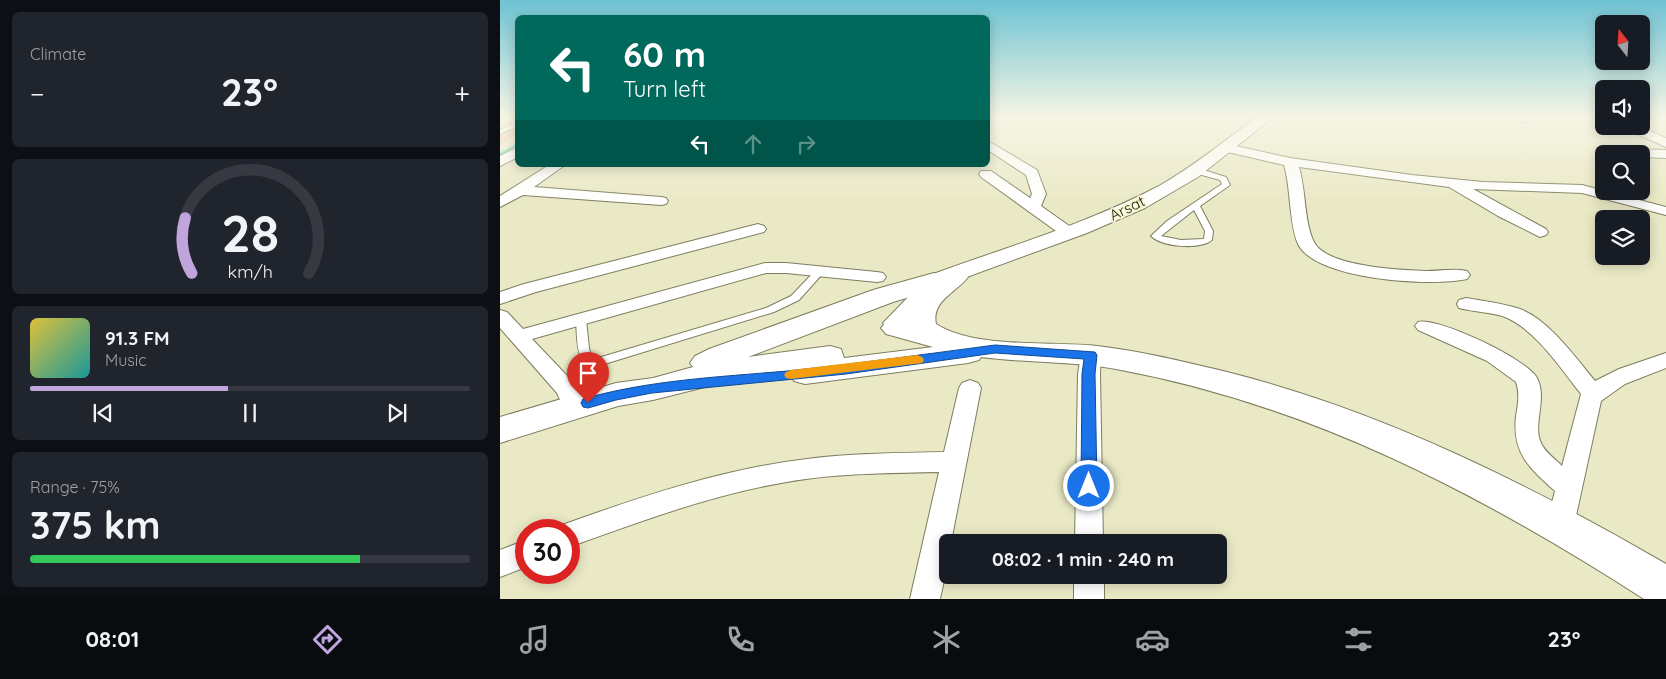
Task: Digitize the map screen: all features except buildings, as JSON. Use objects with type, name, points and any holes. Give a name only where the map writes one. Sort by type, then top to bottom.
[{"type":"main road","points":[[954,275],[932,296],[922,310],[921,317],[926,330],[973,348]]},
{"type":"main road","points":[[698,368],[720,356],[790,330],[884,296],[954,275]]},
{"type":"main road","points":[[652,389],[829,342],[846,318],[858,315],[880,315],[889,318],[896,326],[973,348]]},
{"type":"main road","points":[[877,354],[890,345],[895,337],[896,326]]},
{"type":"main road","points":[[500,430],[616,395],[651,381],[698,368],[829,342]]},
{"type":"main road","points":[[829,342],[851,360],[877,354],[973,348],[1091,355],[1232,384],[1297,404],[1388,439],[1513,499],[1564,506],[1602,562],[1666,588]]},
{"type":"main road","points":[[616,395],[652,389],[846,370],[973,348]]},
{"type":"street","points":[[990,146],[1032,173],[1039,194],[1033,207]]},
{"type":"street","name":"Arsat","points":[[954,275],[1069,233],[1117,213],[1167,188],[1230,146]]},
{"type":"street","points":[[1650,149],[1665,146]]},
{"type":"street","points":[[1227,148],[1290,162],[1412,179],[1483,186],[1582,189],[1664,211]]},
{"type":"street","points":[[500,162],[515,153]]},
{"type":"street","points":[[1290,162],[1307,247],[1320,257],[1336,265],[1352,269],[1422,276],[1461,275]]},
{"type":"street","points":[[500,203],[555,167]]},
{"type":"street","points":[[986,174],[1069,233]]},
{"type":"street","points":[[1450,182],[1540,232]]},
{"type":"street","points":[[520,190],[661,201]]},
{"type":"street","points":[[500,298],[530,288],[758,229]]},
{"type":"street","points":[[520,336],[765,268],[786,268],[876,277]]},
{"type":"street","points":[[858,315],[954,275]]},
{"type":"street","points":[[896,326],[921,297],[954,275]]},
{"type":"street","points":[[1466,304],[1506,311],[1529,323],[1571,366],[1594,394]]},
{"type":"street","points":[[500,316],[567,390],[574,407]]},
{"type":"street","points":[[1424,326],[1455,337],[1508,364],[1526,378],[1528,387],[1528,441],[1564,506]]},
{"type":"street","points":[[1089,534],[1089,374],[1091,355]]},
{"type":"street","points":[[1564,506],[1587,409],[1594,394],[1614,379],[1666,360]]},
{"type":"street","points":[[925,599],[970,388]]},
{"type":"street","points":[[580,531],[672,498],[776,474],[840,465],[955,462]]},
{"type":"street","points":[[500,564],[515,558]]},
{"type":"street","points":[[1089,584],[1089,599]]},
{"type":"lane","points":[[1194,170],[1223,179],[1226,185],[1196,205],[1158,231],[1155,236],[1171,242],[1196,243],[1208,240],[1209,231],[1196,205]]},
{"type":"lane","points":[[581,320],[583,348],[586,358],[598,362],[770,310],[795,298],[819,272]]},
{"type":"waterway","points":[[500,155],[515,147]]},
{"type":"slow traffic","points":[[791,375],[846,370],[917,360]]},
{"type":"route","points":[[588,403],[616,395],[652,389],[846,370],[995,349],[1091,355],[1089,374],[1089,486]]}]
